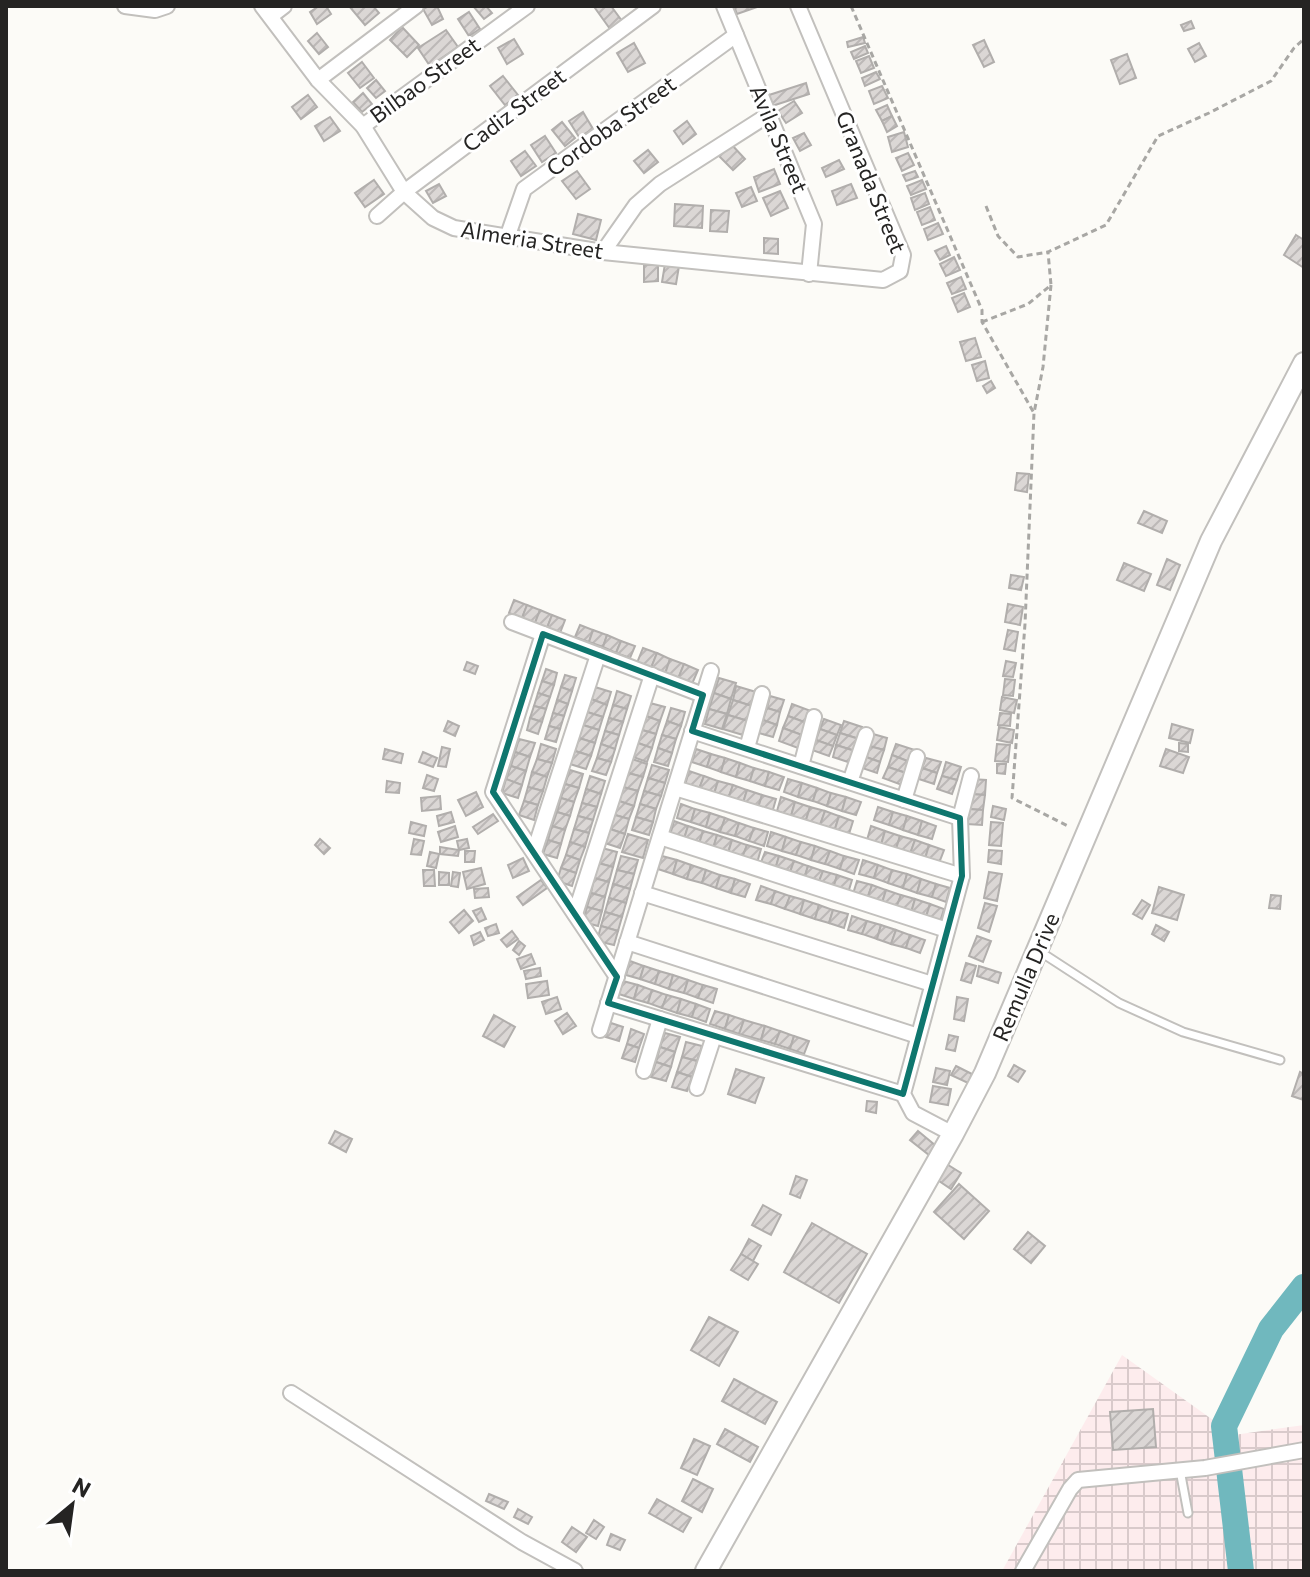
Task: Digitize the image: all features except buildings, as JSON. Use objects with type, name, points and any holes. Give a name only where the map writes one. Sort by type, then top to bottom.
[{"type":"main road","name":"Remulla Drive","points":[[706,1571],[985,1073],[1211,541],[1303,367]]},
{"type":"street","points":[[125,6],[155,10],[167,6]]},
{"type":"street","points":[[267,11],[284,6]]},
{"type":"street","points":[[318,80],[416,6]]},
{"type":"street","name":"Bilbao Street","points":[[363,126],[527,6]]},
{"type":"street","name":"Cadiz Street","points":[[377,216],[404,192],[653,6]]},
{"type":"street","name":"Avila Street","points":[[724,6],[814,224],[809,274]]},
{"type":"street","name":"Granada Street","points":[[798,6],[903,255],[900,271],[883,280],[809,274]]},
{"type":"street","name":"Almeria Street","points":[[267,11],[318,80],[363,126],[404,192],[433,218],[454,228],[603,252],[809,274]]},
{"type":"street","name":"Cordoba Street","points":[[508,235],[524,189],[736,35]]},
{"type":"street","points":[[603,252],[636,205],[660,184],[768,115]]},
{"type":"street","points":[[512,622],[703,695]]},
{"type":"street","points":[[543,634],[493,792],[617,977]]},
{"type":"street","points":[[534,852],[598,655]]},
{"type":"street","points":[[600,1030],[711,671]]},
{"type":"street","points":[[575,914],[652,675]]},
{"type":"street","points":[[747,748],[762,694]]},
{"type":"street","points":[[801,766],[814,717]]},
{"type":"street","points":[[692,731],[960,818]]},
{"type":"street","points":[[850,782],[866,735]]},
{"type":"street","points":[[904,800],[917,757]]},
{"type":"street","points":[[953,1134],[913,1113],[903,1094],[962,876],[960,818],[971,776]]},
{"type":"street","points":[[675,788],[962,876]]},
{"type":"street","points":[[660,837],[947,930]]},
{"type":"street","points":[[642,893],[932,984]]},
{"type":"street","points":[[627,942],[918,1036]]},
{"type":"street","points":[[608,1003],[903,1094]]},
{"type":"street","points":[[644,1071],[660,1019]]},
{"type":"street","points":[[697,1088],[714,1036]]},
{"type":"street","points":[[291,1393],[522,1542],[575,1571]]},
{"type":"street","points":[[1023,1571],[1078,1480],[1205,1468],[1304,1450]]},
{"type":"lane","points":[[1038,949],[1119,1003],[1183,1032],[1280,1060]]},
{"type":"lane","points":[[1180,1470],[1188,1513]]},
{"type":"path","points":[[851,6],[982,310],[982,322],[1034,413]]},
{"type":"path","points":[[986,206],[998,236],[1018,257],[1048,252],[1106,225],[1158,136],[1271,81],[1304,39]]},
{"type":"path","points":[[1048,252],[1051,285],[1043,367],[1034,413],[1025,624],[1012,798],[1086,835]]},
{"type":"path","points":[[982,322],[1028,304],[1051,285]]},
{"type":"highlighted area","points":[[543,634],[703,695],[692,731],[960,818],[962,876],[903,1094],[608,1003],[617,977],[493,792]]},
{"type":"shaded area","points":[[1122,1355],[1234,1435],[1304,1425],[1304,1571],[1002,1571]]},
{"type":"waterway","points":[[1241,1571],[1224,1426],[1271,1329],[1304,1287]]}]
